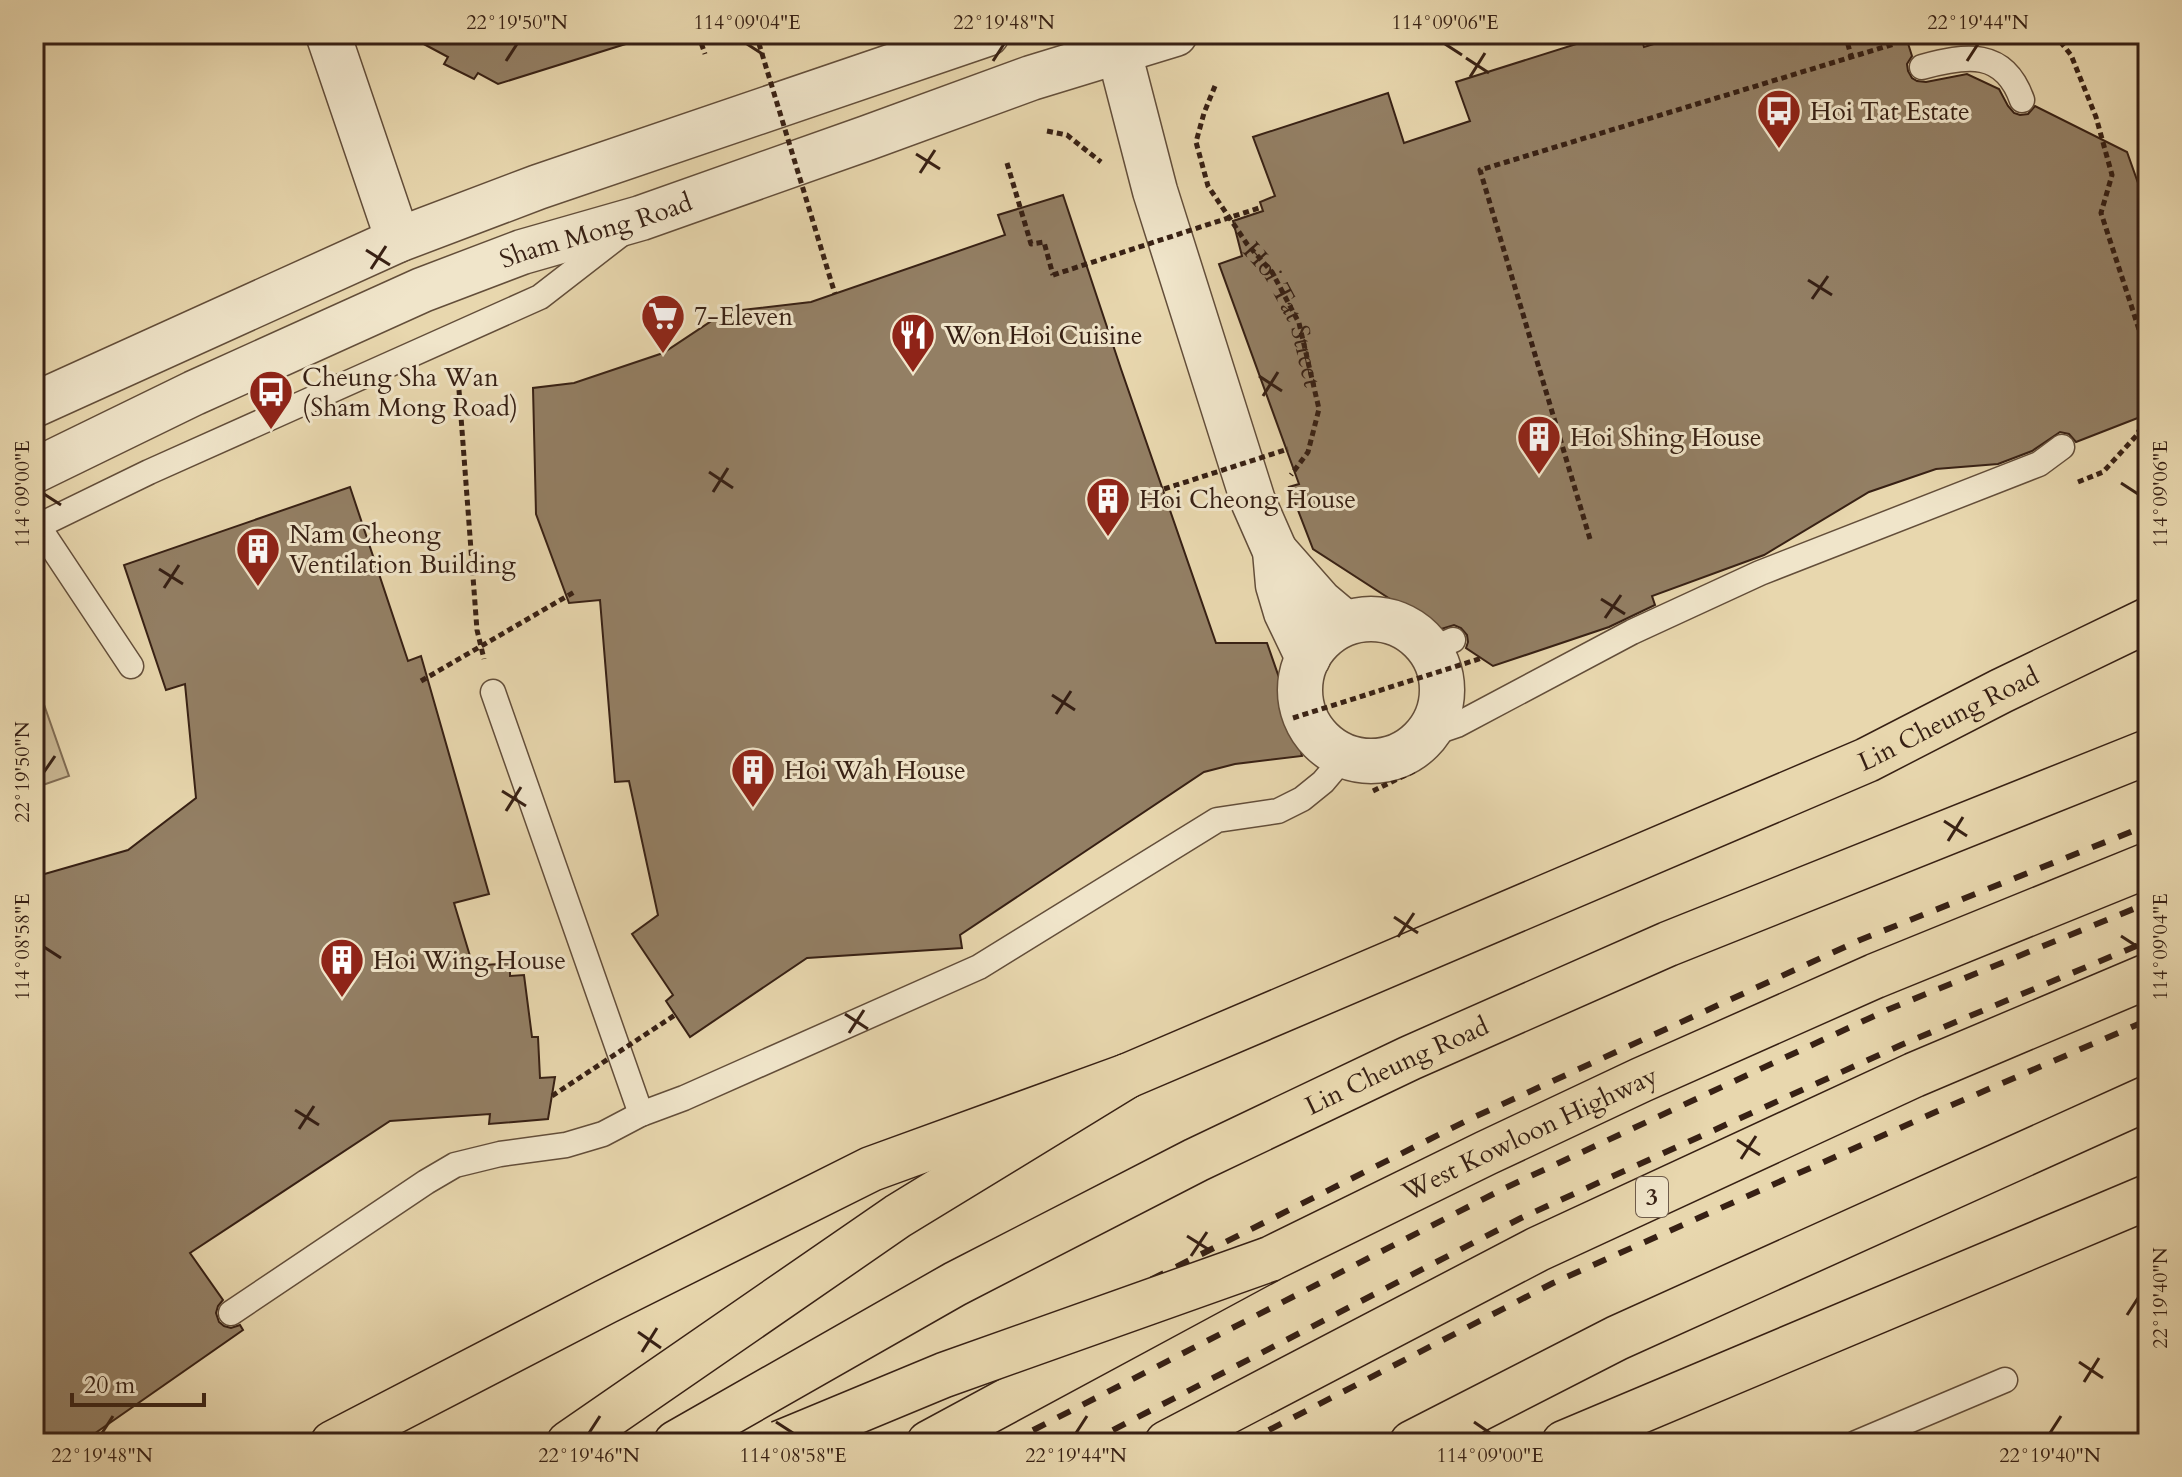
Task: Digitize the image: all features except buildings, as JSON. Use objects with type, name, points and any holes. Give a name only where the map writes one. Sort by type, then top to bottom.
[{"type":"main road","name":"Lin Cheung Road","points":[[1127,1076],[1867,760],[2148,620]]},
{"type":"main road","name":"Lin Cheung Road","points":[[676,1443],[955,1284],[1196,1160],[1410,1058],[1668,944],[2148,752]]},
{"type":"main road","name":"West Kowloon Highway","points":[[929,1443],[1270,1259],[1486,1153],[1875,976],[2148,865]]},
{"type":"main road","name":"3","points":[[1167,1443],[1538,1249],[1914,1075],[2148,976]]},
{"type":"main road","points":[[333,1443],[871,1169],[1127,1076]]},
{"type":"main road","points":[[569,1443],[898,1216],[1127,1076]]},
{"type":"main road","points":[[1412,1443],[1617,1338],[2148,1098]]},
{"type":"main road","points":[[1564,1443],[2148,1197]]},
{"type":"main road","points":[[780,1443],[944,1375],[1270,1259]]},
{"type":"street","points":[[328,34],[398,240]]},
{"type":"street","points":[[34,405],[398,240],[538,187],[987,34]]},
{"type":"street","name":"Sham Mong Road","points":[[34,471],[194,393],[422,290],[522,252],[641,218],[918,120],[1118,43],[1175,34]]},
{"type":"street","points":[[1118,43],[1155,191],[1253,501],[1275,551],[1320,602],[1345,623]]},
{"type":"street","points":[[1275,551],[1278,585],[1286,612],[1308,658]]},
{"type":"street","points":[[1372,619],[1394,623],[1442,645],[1439,671],[1442,693],[1437,715],[1425,736],[1406,751],[1387,759],[1366,762],[1345,756],[1330,748],[1315,734],[1305,717],[1300,694],[1302,670],[1321,639],[1345,623],[1372,619]]},
{"type":"lane","points":[[1922,67],[1953,58],[1976,58],[1984,70],[2008,73],[2022,100]]},
{"type":"lane","name":"Sham Mong Road","points":[[35,525],[540,297],[641,218]]},
{"type":"lane","points":[[1425,736],[1457,725],[1632,632],[1746,579],[2039,464],[2062,447]]},
{"type":"lane","points":[[35,525],[131,666]]},
{"type":"lane","points":[[493,692],[641,1114]]},
{"type":"lane","points":[[231,1313],[455,1165],[500,1154],[566,1145],[603,1134],[641,1114],[684,1098],[979,967],[1217,820],[1278,811],[1302,799],[1323,782],[1345,756]]},
{"type":"lane","points":[[1856,1443],[2005,1380]]},
{"type":"path","points":[[698,34],[705,54]]},
{"type":"path","points":[[756,34],[835,294]]},
{"type":"path","points":[[1845,34],[1852,59]]},
{"type":"path","points":[[2054,34],[2071,55],[2100,131],[2112,175],[2101,213],[2148,357]]},
{"type":"path","points":[[1590,539],[1480,170],[1896,44]]},
{"type":"path","name":"Hoi Tat Street","points":[[1215,86],[1196,142],[1208,186],[1247,244],[1272,272],[1299,323],[1319,409],[1308,452],[1284,486]]},
{"type":"path","points":[[1007,163],[1031,244],[1044,242],[1053,275],[1262,207]]},
{"type":"path","points":[[459,390],[477,630],[493,692]]},
{"type":"path","points":[[1164,489],[1288,449]]},
{"type":"path","points":[[421,681],[576,591]]},
{"type":"path","points":[[1293,718],[1482,658]]},
{"type":"path","points":[[552,1096],[675,1015]]},
{"type":"shaded area","points":[[34,676],[69,776],[34,788]]},
{"type":"railway","points":[[826,1443],[1470,1119],[1860,940],[2148,825]]},
{"type":"railway","points":[[1008,1443],[1505,1188],[1887,1010],[2148,903]]},
{"type":"railway","points":[[1088,1443],[1521,1218],[1901,1045],[2148,941]]},
{"type":"railway","points":[[1244,1443],[1553,1283],[2148,1020]]},
{"type":"place","name":"Hoi Tat Estate","points":[[1779,150]]},
{"type":"place","name":"7-Eleven","points":[[663,355]]},
{"type":"place","name":"Won Hoi Cuisine","points":[[913,374]]},
{"type":"place","name":"Cheung Sha Wan (Sham Mong Road)","points":[[271,431]]},
{"type":"place","name":"Hoi Shing House","points":[[1539,476]]},
{"type":"place","name":"Hoi Cheong House","points":[[1108,538]]},
{"type":"place","name":"Nam Cheong Ventilation Building","points":[[258,588]]},
{"type":"place","name":"Hoi Wah House","points":[[753,809]]},
{"type":"place","name":"Hoi Wing House","points":[[342,999]]}]
